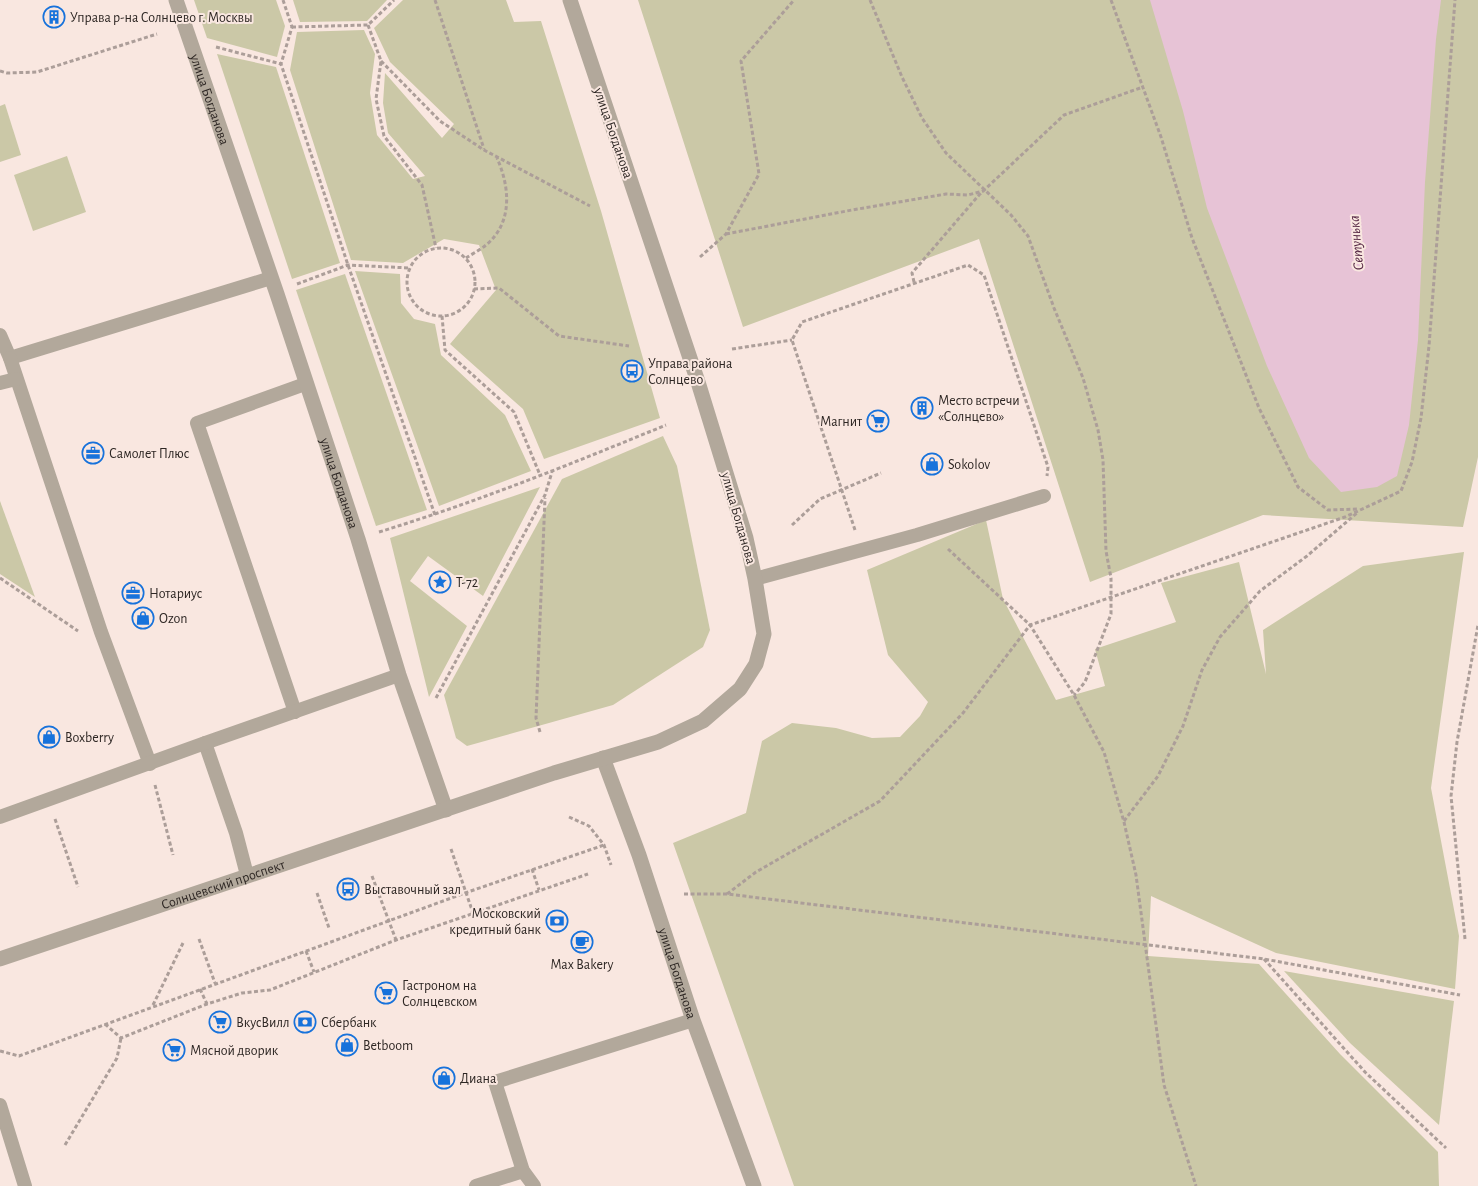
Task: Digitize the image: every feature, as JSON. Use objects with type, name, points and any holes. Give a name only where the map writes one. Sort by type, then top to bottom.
[{"type":"street","name":"улица Богданова","points":[[176,0],[271,278],[358,539],[399,675],[446,810],[603,758],[658,742],[703,721],[740,689],[756,664],[764,634],[746,538],[698,382],[570,0]]},
{"type":"street","name":"улица Богданова","points":[[603,758],[639,855],[693,1020],[754,1186]]},
{"type":"street","name":"Солнцевский проспект","points":[[0,959],[446,810]]},
{"type":"lane","points":[[10,358],[271,278]]},
{"type":"lane","points":[[0,335],[10,358],[101,632],[150,764]]},
{"type":"lane","points":[[0,384],[16,379]]},
{"type":"lane","points":[[295,712],[197,423],[305,384]]},
{"type":"lane","points":[[755,579],[917,535],[1044,496]]},
{"type":"lane","points":[[0,817],[399,675]]},
{"type":"lane","points":[[205,743],[236,833],[247,875]]},
{"type":"lane","points":[[534,1186],[523,1171],[495,1082],[693,1020]]},
{"type":"lane","points":[[0,1105],[25,1186]]},
{"type":"lane","points":[[476,1186],[523,1171]]},
{"type":"path","points":[[283,0],[292,27],[280,64],[435,514]]},
{"type":"path","points":[[292,27],[368,25],[394,0]]},
{"type":"path","points":[[435,0],[484,150]]},
{"type":"path","points":[[700,258],[726,234],[759,174],[741,61],[794,0]]},
{"type":"path","points":[[870,0],[902,77],[922,118],[946,153],[1011,215],[1028,236],[1054,308],[1083,378],[1098,430],[1103,460],[1106,551],[1111,578],[1111,614],[1085,682],[1074,695]]},
{"type":"path","points":[[1111,0],[1161,137],[1192,238],[1259,408],[1298,487],[1328,510],[1362,508]]},
{"type":"path","points":[[727,894],[756,872],[880,800],[963,713],[1030,625],[1345,517],[1402,490],[1412,462],[1421,418],[1429,346],[1455,0]]},
{"type":"path","points":[[368,25],[381,61],[440,121],[484,150],[590,206]]},
{"type":"path","points":[[0,70],[7,73],[37,72],[157,34]]},
{"type":"path","points":[[211,46],[280,64]]},
{"type":"path","points":[[381,61],[376,99],[384,136],[422,185],[436,248]]},
{"type":"path","points":[[914,282],[912,272],[979,195],[1064,115],[1143,86]]},
{"type":"path","points":[[466,258],[487,244],[503,224],[508,197],[503,170],[497,156]]},
{"type":"path","points":[[726,234],[946,194],[968,195],[986,190]]},
{"type":"path","points":[[436,248],[447,248],[466,258],[472,267],[475,278],[470,300],[463,308],[442,316],[431,314],[421,309],[413,301],[407,279],[410,268],[416,259],[425,252],[436,248]]},
{"type":"path","points":[[292,286],[348,265],[410,268]]},
{"type":"path","points":[[862,549],[792,340],[802,322],[968,265],[984,275],[1048,467],[1044,496]]},
{"type":"path","points":[[474,289],[499,288],[559,336],[629,346]]},
{"type":"path","points":[[442,316],[445,350],[514,412],[540,475]]},
{"type":"path","points":[[732,349],[792,340]]},
{"type":"path","points":[[376,533],[552,472],[666,425]]},
{"type":"path","points":[[436,698],[545,495],[552,472]]},
{"type":"path","points":[[792,525],[820,500],[881,473]]},
{"type":"path","points":[[540,732],[536,718],[545,495]]},
{"type":"path","points":[[1124,822],[1158,776],[1183,726],[1202,670],[1220,637],[1260,591],[1307,556],[1362,508]]},
{"type":"path","points":[[917,535],[945,546],[1030,625],[1074,695],[1104,752],[1124,822],[1140,902],[1144,946],[1164,1085],[1196,1186]]},
{"type":"path","points":[[0,578],[79,631]]},
{"type":"path","points":[[1465,939],[1451,796],[1457,742],[1478,625]]},
{"type":"path","points":[[150,764],[173,855]]},
{"type":"path","points":[[49,800],[78,887]]},
{"type":"path","points":[[569,817],[589,826],[604,845],[611,864]]},
{"type":"path","points":[[0,1051],[19,1056],[389,920],[604,845]]},
{"type":"path","points":[[451,849],[473,913]]},
{"type":"path","points":[[532,869],[539,890]]},
{"type":"path","points":[[121,1038],[206,1004],[242,993],[270,990],[396,940],[588,874]]},
{"type":"path","points":[[372,876],[396,940]]},
{"type":"path","points":[[317,893],[329,928]]},
{"type":"path","points":[[684,894],[727,894],[1144,946],[1264,959],[1460,994]]},
{"type":"path","points":[[199,939],[215,983]]},
{"type":"path","points":[[153,1006],[183,943]]},
{"type":"path","points":[[306,951],[314,972]]},
{"type":"path","points":[[1264,959],[1365,1072],[1446,1148]]},
{"type":"path","points":[[200,989],[206,1004]]},
{"type":"path","points":[[106,1024],[121,1038]]},
{"type":"path","points":[[65,1145],[117,1058],[121,1038]]},
{"type":"shaded area","points":[[194,0],[276,0],[285,26],[277,57],[207,38]]},
{"type":"shaded area","points":[[293,0],[387,0],[367,21],[300,22]]},
{"type":"shaded area","points":[[403,0],[506,0],[514,22],[541,21],[601,211],[660,418],[544,459],[523,409],[450,344],[496,290],[479,245],[444,239],[403,263],[351,260],[290,70],[297,32],[364,30],[375,54],[370,93],[377,135],[413,179],[425,176],[388,133],[383,103],[385,73],[442,138],[454,124],[390,62],[374,28]]},
{"type":"shaded area","points":[[638,0],[1478,0],[1478,457],[1463,527],[1263,515],[1090,582],[979,239],[743,327]]},
{"type":"shaded area","points":[[217,54],[276,67],[340,263],[292,279]]},
{"type":"shaded area","points":[[5,104],[21,155],[0,162],[0,106]]},
{"type":"shaded area","points":[[67,156],[86,212],[33,231],[14,175]]},
{"type":"shaded area","points":[[355,271],[400,274],[401,303],[414,319],[435,324],[441,355],[505,415],[531,471],[439,506]]},
{"type":"shaded area","points":[[345,274],[427,510],[376,526],[296,290]]},
{"type":"shaded area","points":[[663,436],[677,466],[710,630],[703,647],[613,705],[467,746],[456,738],[444,695],[562,479]]},
{"type":"shaded area","points":[[540,487],[483,596],[428,556],[410,581],[467,626],[429,697],[390,538]]},
{"type":"shaded area","points":[[0,501],[35,597],[0,574]]},
{"type":"shaded area","points":[[986,520],[1003,599],[1056,700],[1105,686],[1095,649],[1176,622],[1161,583],[1239,562],[1266,674],[1263,630],[1363,566],[1464,552],[1431,788],[1459,936],[1455,989],[1276,953],[1151,896],[1148,956],[1259,964],[1340,1054],[1438,1152],[1439,1186],[794,1186],[673,843],[746,813],[762,741],[792,723],[836,728],[872,738],[900,737],[920,716],[928,702],[888,655],[867,570]]},
{"type":"shaded area","points":[[1284,971],[1454,1001],[1439,1125],[1350,1043]]},
{"type":"water","name":"Сетунька","points":[[1150,0],[1441,0],[1436,39],[1425,182],[1418,340],[1409,425],[1397,476],[1377,487],[1341,492],[1309,458],[1267,366],[1207,208],[1183,111]]},
{"type":"place","name":"Управа р-на Солнцево г. Москвы","points":[[54,17]]},
{"type":"place","name":"Управа района Солнцево","points":[[632,371]]},
{"type":"place","name":"Место встречи «Солнцево»","points":[[922,408]]},
{"type":"place","name":"Магнит","points":[[878,421]]},
{"type":"place","name":"Самолет Плюс","points":[[93,453]]},
{"type":"place","name":"Sokolov","points":[[932,464]]},
{"type":"place","name":"Т-72","points":[[440,582]]},
{"type":"place","name":"Нотариус","points":[[133,593]]},
{"type":"place","name":"Ozon","points":[[143,618]]},
{"type":"place","name":"Boxberry","points":[[49,737]]},
{"type":"place","name":"Выставочный зал","points":[[348,889]]},
{"type":"place","name":"Московский кредитный банк","points":[[557,921]]},
{"type":"place","name":"Max Bakery","points":[[582,942]]},
{"type":"place","name":"Гастроном на Солнцевском","points":[[386,993]]},
{"type":"place","name":"ВкусВилл","points":[[220,1022]]},
{"type":"place","name":"Сбербанк","points":[[305,1022]]},
{"type":"place","name":"Betboom","points":[[347,1045]]},
{"type":"place","name":"Мясной дворик","points":[[174,1050]]},
{"type":"place","name":"Диана","points":[[444,1078]]}]
